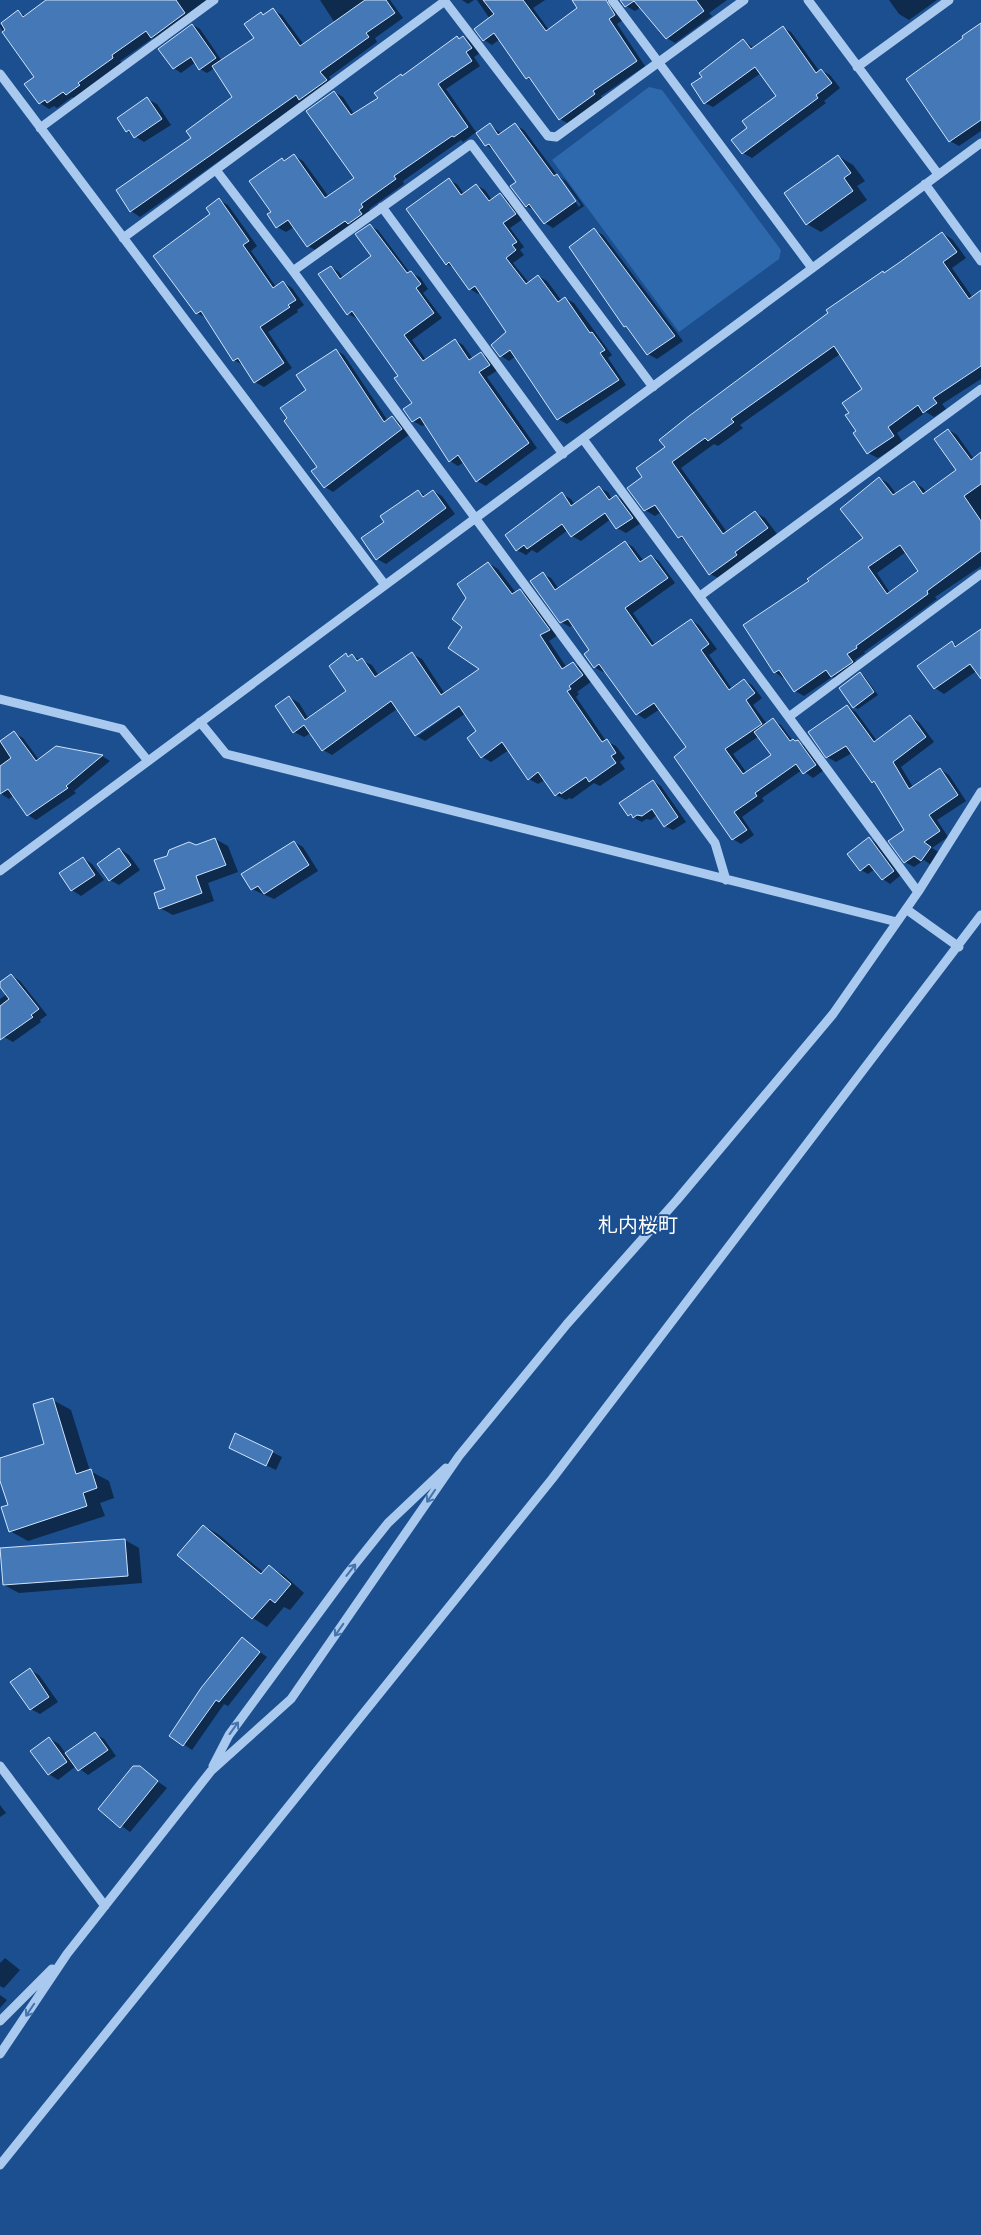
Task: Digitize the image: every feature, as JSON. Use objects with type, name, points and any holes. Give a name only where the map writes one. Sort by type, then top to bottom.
[{"type":"street","points":[[40,128],[214,0]]},
{"type":"street","points":[[123,238],[445,0],[548,136],[556,137],[744,0]]},
{"type":"street","points":[[612,0],[812,268]]},
{"type":"street","points":[[808,0],[938,174]]},
{"type":"street","points":[[857,67],[949,0]]},
{"type":"street","points":[[0,74],[385,585]]},
{"type":"street","points":[[0,871],[981,143]]},
{"type":"street","points":[[293,271],[471,144],[653,387]]},
{"type":"street","points":[[216,170],[293,271],[715,843],[726,880]]},
{"type":"street","points":[[925,184],[981,261]]},
{"type":"street","points":[[382,208],[563,454]]},
{"type":"street","points":[[700,596],[981,389]]},
{"type":"street","points":[[583,439],[790,716],[918,892]]},
{"type":"street","points":[[790,716],[981,574]]},
{"type":"street","points":[[0,699],[122,729],[148,761]]},
{"type":"street","points":[[200,722],[226,754],[897,922]]},
{"type":"street","points":[[0,2054],[67,1954],[211,1771],[292,1699],[458,1456],[568,1324],[677,1200],[833,1014],[918,892],[981,792]]},
{"type":"street","points":[[906,910],[959,946]]},
{"type":"street","points":[[0,2165],[552,1479],[981,915]]},
{"type":"street","points":[[211,1771],[229,1735],[388,1523],[458,1456]]},
{"type":"street","points":[[0,1766],[105,1906]]},
{"type":"street","points":[[0,2021],[67,1954]]},
{"type":"shaded area","points":[[649,87],[662,90],[781,250],[779,259],[679,332],[552,160]]},
{"type":"building","points":[[46,0],[176,0],[185,13],[151,38],[146,31],[112,55],[113,58],[78,83],[80,85],[66,95],[63,92],[47,103],[45,100],[39,104],[24,84],[34,77],[2,32],[5,30],[1,23],[18,10],[23,17]]},
{"type":"building","points":[[365,0],[386,0],[395,13],[366,33],[369,37],[320,72],[327,80],[299,100],[296,95],[130,212],[116,190],[191,138],[186,131],[232,97],[212,66],[254,38],[244,24],[261,12],[263,15],[273,8],[300,46]]},
{"type":"building","points":[[483,0],[523,0],[546,31],[577,8],[572,0],[606,0],[615,15],[609,19],[637,61],[593,91],[595,94],[559,120],[529,77],[526,79],[494,33],[483,41],[474,29],[494,14]]},
{"type":"building","points":[[620,0],[696,0],[704,11],[666,39],[634,1],[625,7]]},
{"type":"building","points":[[981,23],[981,120],[949,142],[906,79]]},
{"type":"building","points":[[192,24],[216,58],[199,70],[191,57],[173,69],[158,49]]},
{"type":"building","points":[[783,26],[816,73],[821,69],[832,83],[816,95],[818,98],[742,154],[731,140],[747,128],[742,121],[776,96],[755,67],[704,104],[691,84],[702,77],[699,73],[743,39],[751,49]]},
{"type":"building","points":[[457,36],[459,39],[463,36],[472,48],[466,52],[472,61],[438,84],[468,127],[394,176],[396,179],[361,204],[363,207],[359,210],[362,214],[348,224],[345,221],[307,247],[288,220],[276,228],[267,214],[271,212],[249,181],[282,158],[284,161],[294,154],[325,198],[354,178],[306,111],[334,91],[351,115],[378,98],[374,93],[401,74],[402,76]]},
{"type":"building","points":[[147,97],[162,119],[134,138],[129,130],[126,132],[117,118]]},
{"type":"building","points":[[490,123],[498,135],[515,123],[554,176],[557,174],[576,201],[544,224],[529,204],[526,207],[510,186],[516,182],[489,144],[485,146],[476,133]]},
{"type":"building","points":[[838,155],[851,173],[844,178],[853,191],[806,225],[784,193]]},
{"type":"building","points":[[449,178],[461,195],[476,184],[489,201],[500,193],[516,214],[503,223],[517,242],[512,245],[516,250],[506,258],[526,284],[538,275],[558,302],[565,297],[590,333],[592,332],[605,350],[600,353],[619,380],[557,420],[510,350],[500,357],[491,345],[506,332],[475,286],[469,290],[449,262],[446,265],[406,209]]},
{"type":"building","points":[[219,198],[249,241],[243,245],[273,288],[283,281],[296,300],[288,305],[290,307],[260,327],[284,363],[254,383],[238,358],[233,361],[201,311],[196,314],[153,256],[210,214],[206,208]]},
{"type":"building","points":[[370,224],[407,273],[411,271],[421,284],[416,288],[434,313],[404,335],[423,361],[455,339],[469,360],[481,352],[490,365],[479,372],[529,443],[476,482],[458,455],[449,462],[420,417],[412,422],[403,409],[412,403],[394,378],[398,376],[352,311],[347,315],[318,274],[331,266],[340,279],[371,256],[355,234]]},
{"type":"building","points":[[594,228],[675,336],[647,355],[626,326],[624,327],[569,247]]},
{"type":"building","points":[[942,232],[957,252],[943,262],[969,299],[981,290],[981,366],[933,398],[937,403],[923,413],[918,405],[888,427],[894,436],[867,454],[853,433],[856,431],[845,415],[849,413],[842,403],[862,389],[834,346],[731,419],[734,422],[708,441],[705,438],[672,462],[723,534],[755,511],[768,528],[735,552],[737,555],[709,575],[682,536],[678,538],[655,505],[644,511],[627,488],[642,477],[636,468],[665,447],[659,440],[828,313],[826,310],[883,271],[884,273]]},
{"type":"building","points":[[336,349],[384,422],[392,416],[402,429],[324,488],[311,471],[317,467],[284,421],[287,418],[280,408],[306,390],[296,375]]},
{"type":"building","points":[[948,429],[971,460],[981,452],[981,484],[964,496],[981,521],[981,551],[927,591],[928,594],[856,646],[857,648],[847,654],[853,662],[831,677],[826,670],[794,692],[779,670],[774,673],[743,625],[809,581],[807,579],[863,538],[840,509],[879,477],[893,495],[914,481],[923,494],[956,470],[934,439]],"holes":[[[900,545],[918,571],[887,594],[868,567]]]},
{"type":"building","points":[[599,486],[609,500],[616,495],[633,518],[616,529],[605,513],[571,537],[562,524],[527,549],[524,545],[516,551],[505,535],[562,492],[571,506]]},
{"type":"building","points":[[418,490],[423,497],[433,490],[446,508],[376,560],[361,538],[384,522],[380,516]]},
{"type":"building","points":[[625,541],[640,562],[651,555],[668,578],[625,608],[652,646],[691,619],[709,644],[701,650],[729,690],[744,679],[755,693],[746,700],[762,724],[725,749],[743,774],[771,755],[754,732],[773,718],[790,741],[793,739],[795,741],[798,740],[816,765],[803,774],[796,764],[755,793],[757,796],[734,812],[747,830],[732,840],[674,757],[686,747],[654,703],[636,715],[599,664],[594,668],[584,654],[589,650],[568,619],[560,623],[530,581],[543,572],[555,590]]},
{"type":"building","points":[[488,562],[512,594],[520,589],[550,630],[540,635],[562,669],[573,662],[583,675],[569,686],[571,689],[567,691],[602,742],[607,739],[616,753],[611,756],[616,763],[589,782],[586,777],[555,796],[538,772],[528,780],[502,742],[481,758],[467,738],[476,731],[459,706],[415,736],[391,701],[322,751],[304,725],[293,733],[275,706],[289,696],[305,720],[346,691],[329,666],[346,653],[348,657],[352,654],[357,661],[362,658],[375,677],[412,652],[441,695],[479,669],[448,648],[462,627],[452,619],[466,598],[457,584]]},
{"type":"building","points":[[981,629],[981,679],[970,664],[934,689],[917,666],[952,641],[955,647]]},
{"type":"building","points":[[860,672],[874,692],[853,708],[839,688]]},
{"type":"building","points":[[847,705],[874,742],[910,715],[926,737],[893,762],[909,789],[940,768],[958,795],[929,815],[940,831],[924,842],[931,847],[921,861],[914,856],[904,863],[888,841],[904,830],[874,781],[872,783],[846,746],[826,758],[808,732]]},
{"type":"building","points":[[14,731],[36,761],[56,746],[103,755],[66,786],[68,788],[27,816],[8,789],[0,794],[0,766],[11,758],[0,741]]},
{"type":"building","points":[[653,780],[678,817],[664,827],[652,809],[642,816],[637,815],[633,818],[631,814],[628,816],[619,803]]},
{"type":"building","points":[[869,837],[894,871],[882,880],[869,864],[860,871],[847,854]]},
{"type":"building","points":[[215,838],[226,865],[196,876],[202,893],[159,909],[154,893],[165,889],[154,860],[167,856],[169,850],[189,842],[196,845]]},
{"type":"building","points":[[294,841],[309,865],[264,894],[258,886],[251,890],[241,874]]},
{"type":"building","points":[[119,848],[131,865],[109,881],[97,864]]},
{"type":"building","points":[[83,857],[95,875],[71,891],[59,873]]},
{"type":"building","points":[[11,974],[39,1009],[31,1015],[33,1017],[0,1040],[0,1006],[9,999],[0,987],[0,982]]},
{"type":"building","points":[[53,1398],[76,1474],[91,1469],[97,1488],[83,1493],[87,1506],[9,1532],[1,1507],[8,1505],[0,1481],[0,1458],[44,1444],[33,1404]]},
{"type":"building","points":[[235,1433],[273,1451],[266,1466],[229,1448]]},
{"type":"building","points":[[203,1525],[261,1574],[269,1565],[291,1584],[275,1603],[270,1599],[252,1619],[177,1555]]},
{"type":"building","points":[[125,1539],[128,1576],[3,1585],[0,1548]]},
{"type":"building","points":[[242,1637],[260,1652],[219,1702],[216,1700],[183,1746],[169,1736],[201,1688]]},
{"type":"building","points":[[30,1668],[49,1697],[30,1710],[10,1682]]},
{"type":"building","points":[[95,1732],[108,1750],[78,1771],[65,1753]]},
{"type":"building","points":[[49,1737],[67,1762],[48,1775],[30,1751]]},
{"type":"building","points":[[133,1766],[140,1766],[158,1781],[120,1828],[98,1809]]},
{"type":"district","name":"札内桜町","points":[[638,1225]]}]
